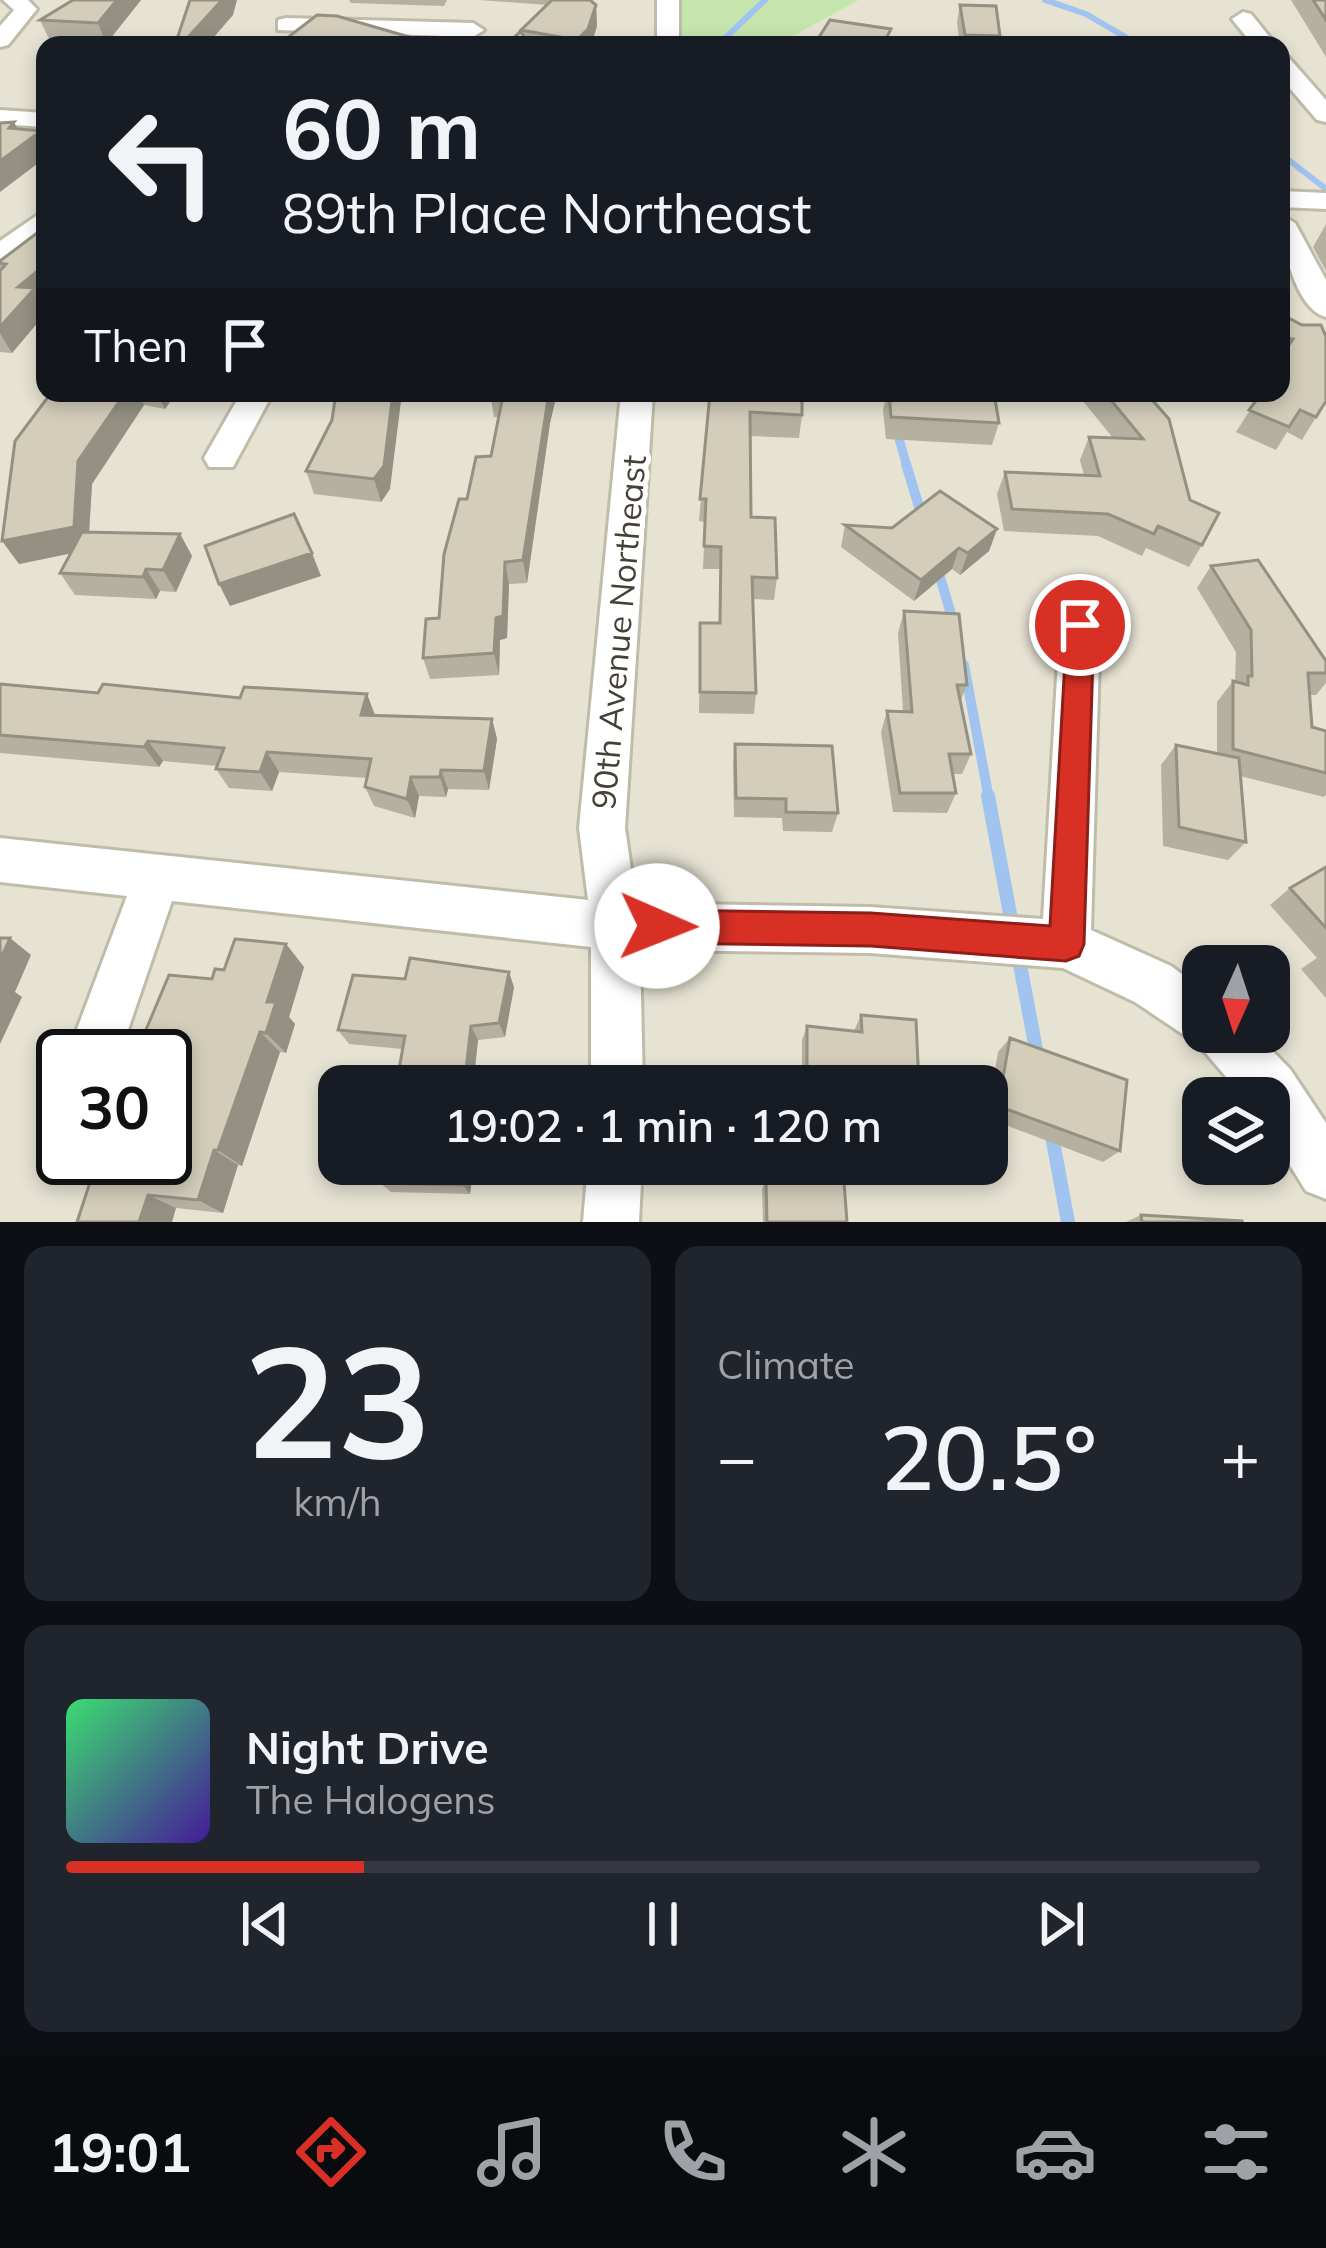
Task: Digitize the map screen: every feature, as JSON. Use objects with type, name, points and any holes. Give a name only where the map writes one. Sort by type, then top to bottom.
[{"type":"street","points":[[286,26],[288,0]]},
{"type":"street","points":[[668,0],[668,36]]},
{"type":"street","points":[[0,40],[26,9],[16,1]]},
{"type":"street","points":[[1243,20],[1257,36]]},
{"type":"street","points":[[274,36],[286,26],[473,30]]},
{"type":"street","points":[[1290,74],[1326,116]]},
{"type":"street","points":[[0,117],[36,119]]},
{"type":"street","points":[[1290,199],[1321,201]]},
{"type":"street","points":[[0,255],[36,225]]},
{"type":"street","points":[[1290,240],[1326,308]]},
{"type":"street","points":[[220,458],[252,402]]},
{"type":"street","name":"90th Avenue Northeast","points":[[617,1065],[614,926],[602,828],[636,402]]},
{"type":"street","points":[[1066,944],[1080,625]]},
{"type":"street","points":[[0,860],[614,926],[871,930],[1066,944],[1153,984],[1182,1005]]},
{"type":"street","points":[[103,1029],[158,875]]},
{"type":"street","points":[[1238,1053],[1271,1088],[1326,1171]]},
{"type":"street","points":[[611,1222],[614,1185]]},
{"type":"shaded area","points":[[0,0],[668,0],[668,36],[36,36],[36,402],[1290,402],[1290,36],[793,36],[859,0],[1326,0],[1326,1222],[0,1222]]},
{"type":"green space","points":[[668,0],[859,0],[793,36],[668,36]]},
{"type":"building","points":[[73,0],[117,0],[98,23],[40,20]]},
{"type":"building","points":[[190,0],[222,0],[189,36],[178,36]]},
{"type":"building","points":[[552,0],[590,0],[596,5],[581,36],[521,30]]},
{"type":"building","points":[[1313,0],[1326,0],[1326,20]]},
{"type":"building","points":[[960,5],[996,6],[1000,36],[965,35]]},
{"type":"building","points":[[317,15],[337,16],[406,36],[290,36]]},
{"type":"building","points":[[830,20],[891,29],[888,36],[820,36]]},
{"type":"building","points":[[14,122],[9,128],[36,131],[36,135],[0,161],[0,123]]},
{"type":"building","points":[[36,234],[36,272],[18,287],[35,288],[0,327],[0,271],[6,264],[0,261]]},
{"type":"building","points":[[1290,319],[1302,325],[1321,325],[1326,337],[1326,401],[1316,417],[1300,410],[1289,427],[1249,410],[1255,402],[1290,402]]},
{"type":"building","points":[[44,402],[119,402],[78,461],[74,527],[2,541],[15,441]]},
{"type":"building","points":[[335,402],[392,402],[384,466],[374,479],[306,471],[332,420]]},
{"type":"building","points":[[502,402],[548,402],[523,560],[505,562],[503,616],[496,618],[494,653],[423,658],[426,619],[439,618],[444,554],[459,499],[467,499],[476,457],[491,456]]},
{"type":"building","points":[[709,402],[802,402],[802,415],[750,412],[751,517],[775,518],[777,578],[752,577],[756,693],[700,692],[700,623],[720,623],[721,547],[704,546],[706,499],[700,499]]},
{"type":"building","points":[[890,402],[996,402],[999,423],[891,417]]},
{"type":"building","points":[[1112,402],[1154,402],[1169,419],[1190,500],[1219,513],[1202,545],[1158,526],[1154,534],[1108,514],[1012,509],[1005,472],[1100,476],[1089,437],[1143,439]]},
{"type":"building","points":[[940,491],[997,529],[968,553],[959,548],[921,580],[845,525],[892,528]]},
{"type":"building","points":[[294,514],[312,553],[219,584],[205,546]]},
{"type":"building","points":[[82,532],[180,534],[163,570],[146,569],[143,577],[60,573]]},
{"type":"building","points":[[1258,560],[1326,661],[1326,673],[1308,673],[1312,727],[1326,731],[1326,773],[1233,749],[1233,681],[1248,685],[1248,676],[1252,676],[1251,630],[1211,566]]},
{"type":"building","points":[[904,611],[959,614],[967,685],[957,685],[971,754],[949,754],[956,793],[900,793],[887,711],[912,712]]},
{"type":"building","points":[[0,684],[98,693],[103,684],[240,698],[244,687],[367,694],[361,715],[492,719],[484,771],[441,770],[440,777],[411,777],[407,799],[365,787],[371,759],[267,752],[260,772],[216,769],[224,748],[148,741],[144,747],[0,735]]},
{"type":"building","points":[[735,744],[832,746],[838,813],[786,812],[786,799],[736,798]]},
{"type":"building","points":[[1176,745],[1239,758],[1246,842],[1179,827]]},
{"type":"building","points":[[1326,867],[1326,928],[1290,888]]},
{"type":"building","points":[[0,938],[10,938],[0,960]]},
{"type":"building","points":[[235,939],[286,944],[267,1002],[276,1002],[266,1033],[260,1032],[198,1200],[148,1195],[139,1222],[77,1222],[89,1185],[192,1185],[192,1029],[146,1029],[169,975],[212,979],[215,969],[224,970]]},
{"type":"building","points":[[410,958],[509,972],[499,1023],[471,1026],[466,1065],[400,1065],[405,1036],[338,1030],[353,975],[405,979]]},
{"type":"building","points":[[861,1015],[916,1020],[918,1065],[807,1065],[807,1026],[862,1032]]},
{"type":"building","points":[[1010,1038],[1127,1080],[1120,1151],[1008,1110],[1005,1065]]},
{"type":"building","points":[[766,1185],[844,1185],[847,1222],[767,1222]]},
{"type":"building","points":[[1141,1215],[1242,1221],[1242,1222],[1142,1222]]},
{"type":"waterway","points":[[727,36],[765,0]]},
{"type":"waterway","points":[[1045,0],[1086,14],[1124,36]]},
{"type":"waterway","points":[[1290,161],[1326,189]]},
{"type":"waterway","points":[[896,428],[907,467]]},
{"type":"waterway","points":[[906,464],[923,520]]},
{"type":"waterway","points":[[937,567],[954,624]]},
{"type":"waterway","points":[[964,665],[989,799]]},
{"type":"waterway","points":[[988,796],[1013,930]]},
{"type":"waterway","points":[[1018,954],[1038,1060]]},
{"type":"waterway","points":[[1051,1131],[1068,1222]]},
{"type":"route","points":[[657,926],[871,930],[1066,944],[1080,625]]}]
